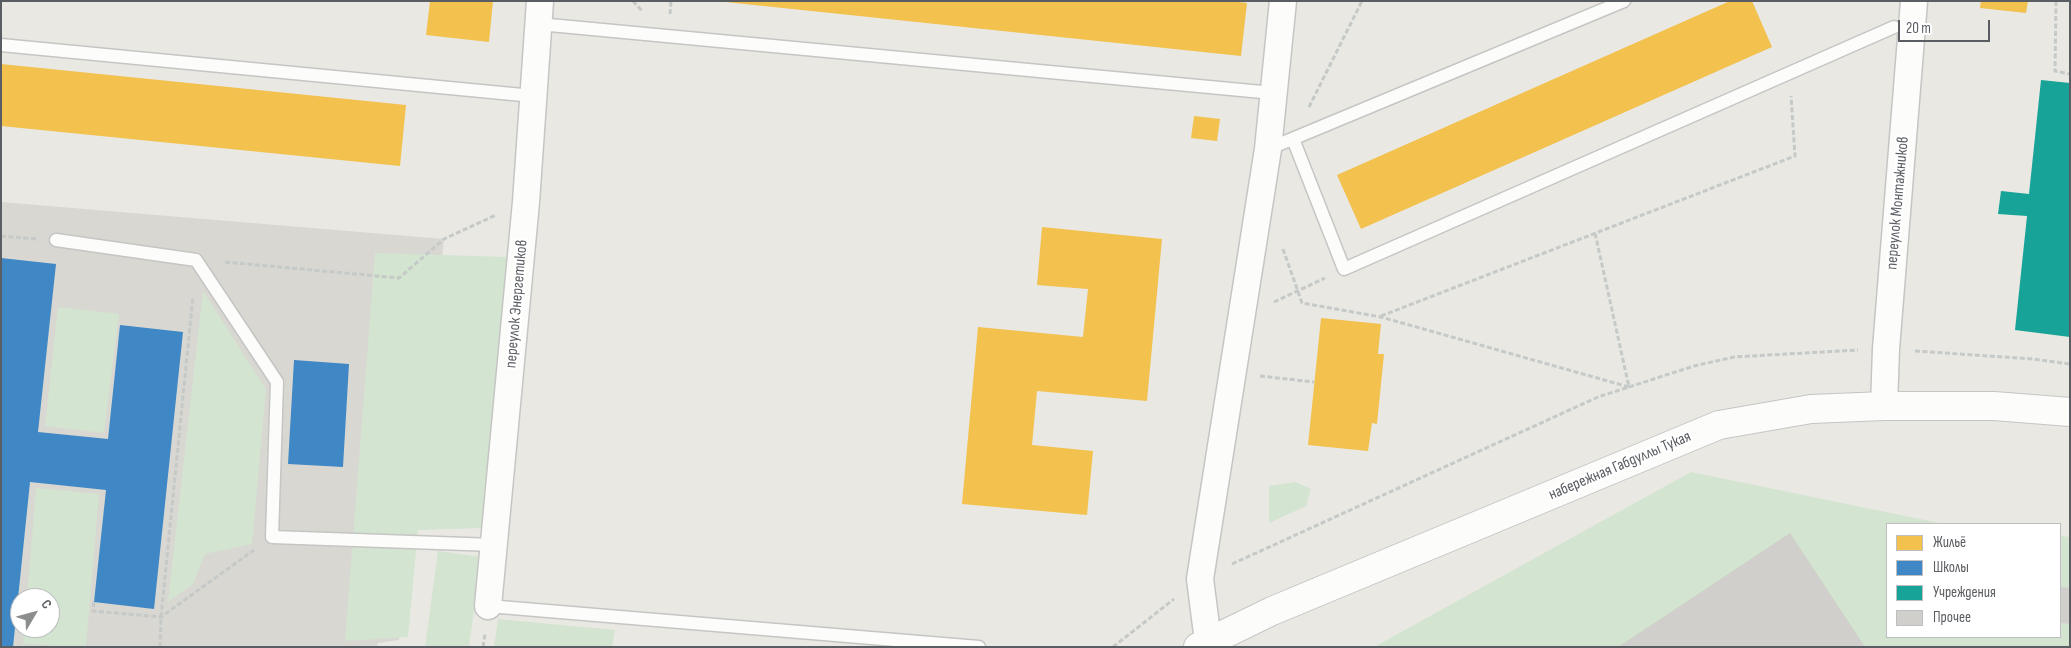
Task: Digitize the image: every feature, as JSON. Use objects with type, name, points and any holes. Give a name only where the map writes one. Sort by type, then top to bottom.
[{"type":"main road","name":"набережная Габдуллы Тукая","points":[[1203,644],[1281,608],[1719,425],[1811,409],[1884,406],[1994,406],[2070,412]]},
{"type":"street","points":[[1203,644],[1200,579],[1268,149],[1283,1]]},
{"type":"street","name":"переулок Монтажников","points":[[1884,406],[1886,349],[1914,1]]},
{"type":"street","name":"переулок Энергетиков","points":[[488,606],[526,202],[539,13]]},
{"type":"lane","points":[[1268,149],[1624,1]]},
{"type":"lane","points":[[539,13],[1273,93]]},
{"type":"lane","points":[[1293,138],[1344,269],[1894,27]]},
{"type":"lane","points":[[1,45],[533,96]]},
{"type":"lane","points":[[56,240],[196,260],[277,382],[272,537],[494,545]]},
{"type":"lane","points":[[488,606],[979,647]]},
{"type":"path","points":[[1293,138],[1362,1]]},
{"type":"path","points":[[2056,1],[2055,71],[2070,74]]},
{"type":"path","points":[[1381,317],[1795,156],[1789,73]]},
{"type":"path","points":[[160,647],[161,617],[196,260],[400,278],[444,238],[526,202]]},
{"type":"path","points":[[1595,234],[1629,387]]},
{"type":"path","points":[[1,236],[56,240]]},
{"type":"path","points":[[1242,317],[1344,269]]},
{"type":"path","points":[[1302,302],[1381,317],[1629,387]]},
{"type":"path","points":[[1113,647],[1200,579],[1598,397],[1694,366],[1734,357],[1791,352],[1886,349],[2033,359],[2070,364]]},
{"type":"path","points":[[1233,373],[1314,382]]},
{"type":"path","points":[[94,602],[93,611],[161,617],[272,537]]},
{"type":"shaded area","points":[[1,202],[444,239],[412,543],[399,640],[378,643],[377,647],[1,647]]},
{"type":"green space","points":[[375,253],[507,257],[482,528],[418,530],[408,637],[345,641]]},
{"type":"green space","points":[[203,291],[266,389],[252,544],[205,554],[193,584],[168,602]]},
{"type":"green space","points":[[58,307],[119,314],[104,433],[45,426]]},
{"type":"green space","points":[[1691,472],[1939,523],[1886,523],[1886,638],[2061,638],[2061,536],[2070,537],[2070,647],[1374,647]]},
{"type":"green space","points":[[1295,482],[1311,489],[1306,506],[1269,523],[1269,486]]},
{"type":"green space","points":[[36,488],[99,494],[86,647],[23,644],[23,638],[60,638],[60,588],[28,588]]},
{"type":"green space","points":[[438,551],[481,557],[469,647],[425,647]]},
{"type":"green space","points":[[498,619],[615,630],[612,647],[494,647]]},
{"type":"building: Жильё","points":[[430,1],[493,1],[489,42],[426,35]]},
{"type":"building: Жильё","points":[[716,1],[1231,1],[1247,3],[1241,56]]},
{"type":"building: Жильё","points":[[1730,1],[1752,1],[1772,47],[1361,229],[1337,175]]},
{"type":"building: Жильё","points":[[1981,1],[2028,1],[2026,13],[1980,8]]},
{"type":"building: Жильё","points":[[1,64],[406,105],[400,166],[1,126]]},
{"type":"building: Жильё","points":[[1194,116],[1220,119],[1217,141],[1191,138]]},
{"type":"building: Жильё","points":[[1042,227],[1162,239],[1147,401],[1037,391],[1032,445],[1093,451],[1087,515],[962,504],[978,327],[1083,337],[1088,289],[1037,285]]},
{"type":"building: Жильё","points":[[1321,318],[1381,324],[1378,354],[1384,354],[1377,424],[1372,423],[1368,451],[1308,445]]},
{"type":"building: Школы","points":[[1,258],[56,264],[38,432],[108,439],[120,325],[183,332],[154,609],[94,602],[106,490],[30,482],[19,588],[10,588],[10,638],[14,638],[13,647],[1,647]]},
{"type":"building: Школы","points":[[294,360],[349,364],[343,467],[288,464]]},
{"type":"building: Учреждения","points":[[2041,80],[2070,83],[2070,337],[2015,330],[2027,216],[1998,214],[2001,191],[2029,194]]},
{"type":"building: Прочее","points":[[1790,533],[1865,647],[1618,647]]},
{"type":"building: Прочее","points":[[2061,587],[2070,588],[2070,624],[2061,623]]}]
